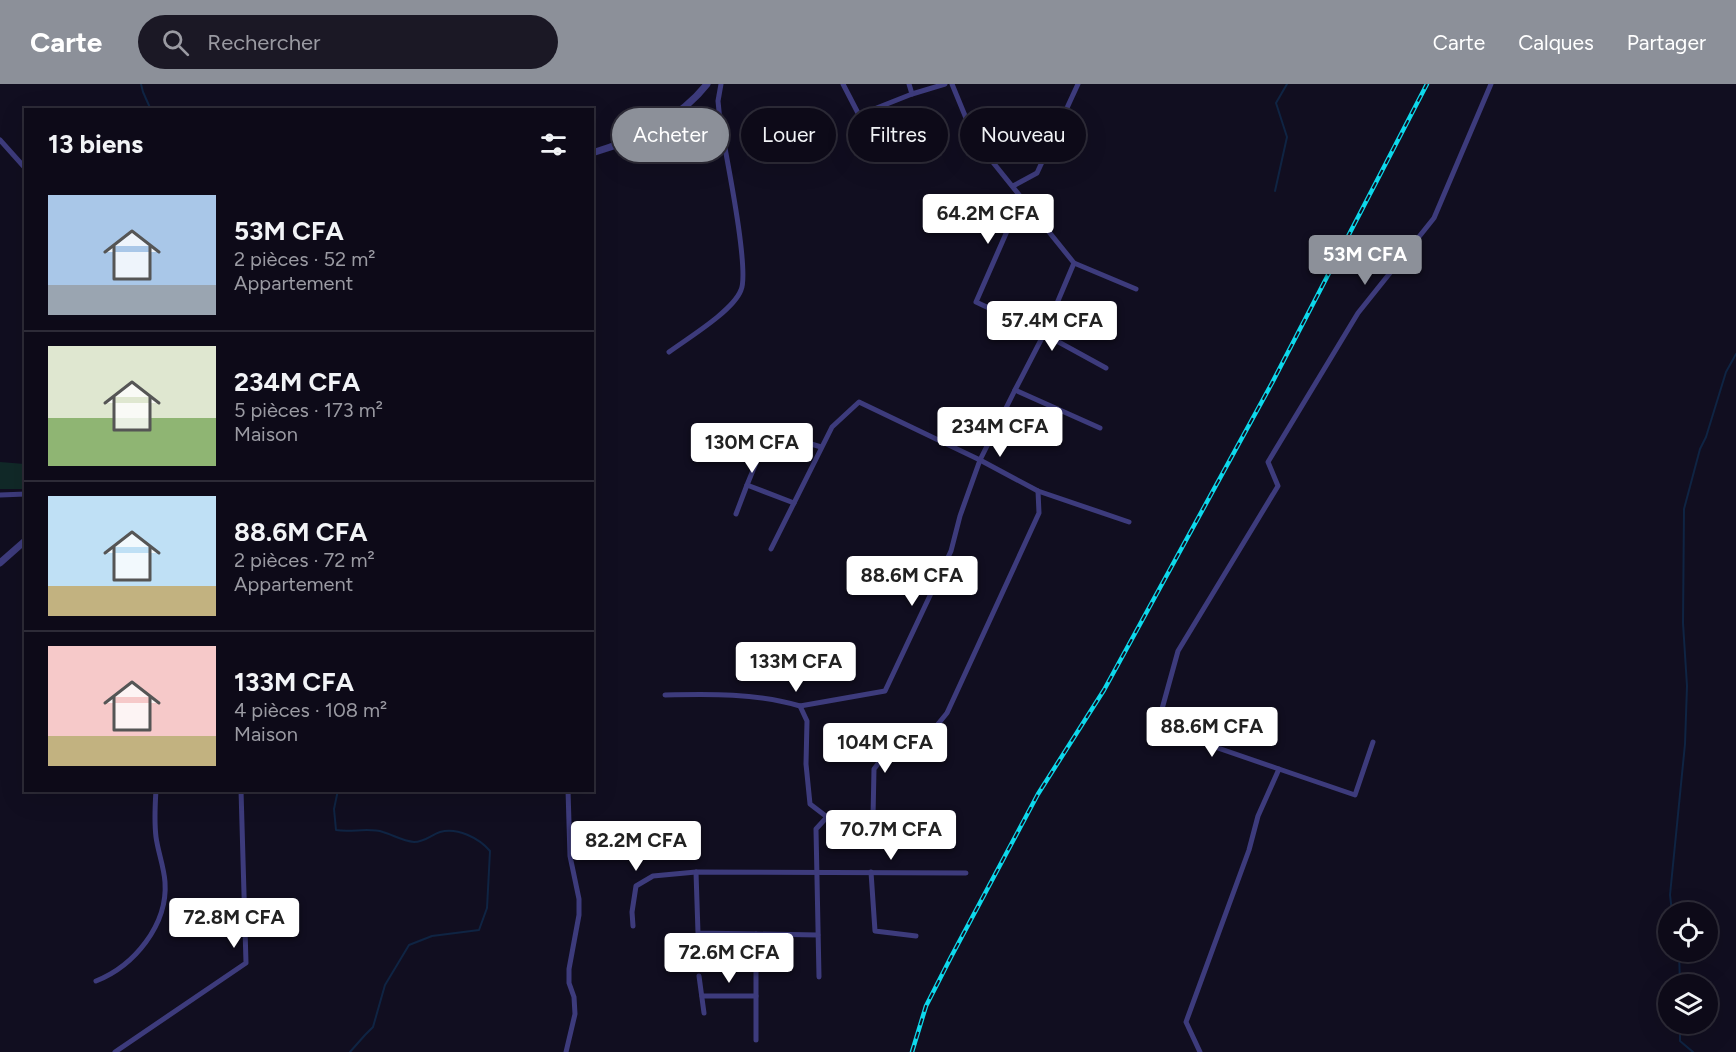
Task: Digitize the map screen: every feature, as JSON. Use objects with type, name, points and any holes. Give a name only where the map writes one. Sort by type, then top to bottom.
[{"type":"street","points":[[594,152],[619,145],[663,122],[683,108],[707,84]]},
{"type":"street","points":[[669,352],[732,304],[742,288],[743,262],[720,121],[718,101],[721,84]]},
{"type":"street","points":[[843,84],[859,115],[945,84]]},
{"type":"street","points":[[909,84],[912,94]]},
{"type":"street","points":[[952,84],[975,140],[1074,263],[1136,289]]},
{"type":"street","points":[[1012,186],[1037,173],[1078,84]]},
{"type":"street","points":[[1373,742],[1355,795],[1157,727],[1178,651],[1278,486],[1268,462],[1358,313],[1434,218],[1491,84]]},
{"type":"street","points":[[0,140],[24,167]]},
{"type":"street","points":[[1022,197],[976,302],[1044,334],[1106,368]]},
{"type":"street","points":[[665,695],[781,700],[800,706],[885,691],[951,551],[960,516],[980,460],[1044,334],[1074,263]]},
{"type":"street","points":[[1015,390],[1100,428]]},
{"type":"street","points":[[771,549],[832,427],[859,402],[980,460],[1038,491],[1129,522]]},
{"type":"street","points":[[736,514],[769,431],[821,447]]},
{"type":"street","points":[[747,485],[794,503]]},
{"type":"street","points":[[800,706],[807,722],[806,764],[810,804],[827,817],[873,817],[874,769],[884,756],[909,756],[916,751],[947,713],[1039,513],[1038,491]]},
{"type":"street","points":[[0,495],[24,494]]},
{"type":"street","points":[[0,563],[24,542]]},
{"type":"street","points":[[1200,1052],[1186,1022],[1249,850],[1258,816],[1279,769]]},
{"type":"street","points":[[96,981],[108,977],[121,968],[140,950],[156,926],[162,909],[165,883],[156,837],[156,792]]},
{"type":"street","points":[[116,1052],[246,963],[241,792]]},
{"type":"street","points":[[566,1052],[575,1014],[574,997],[569,983],[569,969],[579,915],[579,899],[570,856],[568,792]]},
{"type":"street","points":[[819,977],[816,829],[827,817]]},
{"type":"street","points":[[696,872],[698,933],[819,935]]},
{"type":"street","points":[[633,926],[632,912],[636,886],[653,876],[696,872],[966,873]]},
{"type":"street","points":[[871,873],[875,931],[916,936]]},
{"type":"street","points":[[756,934],[756,1040]]},
{"type":"street","points":[[699,976],[704,1013]]},
{"type":"street","points":[[702,996],[756,996]]},
{"type":"green space","points":[[0,462],[24,464],[24,489],[0,489]]},
{"type":"waterway","points":[[141,84],[150,108]]},
{"type":"waterway","points":[[1275,191],[1287,137],[1276,103],[1287,84]]},
{"type":"waterway","points":[[1671,902],[1685,744],[1687,686],[1683,623],[1684,509],[1700,449],[1706,437],[1726,372],[1736,354]]},
{"type":"waterway","points":[[338,792],[334,809],[336,830],[377,831],[414,842],[425,840],[440,832],[453,831],[474,838],[490,851],[487,908],[479,930],[432,936],[409,945],[385,985],[373,1027],[350,1052]]},
{"type":"waterway","points":[[1679,962],[1680,974]]},
{"type":"waterway","points":[[1680,1034],[1680,1041],[1693,1052]]},
{"type":"railway","points":[[912,1052],[926,1006],[951,957],[1038,794],[1104,690],[1272,383],[1427,84]]}]
